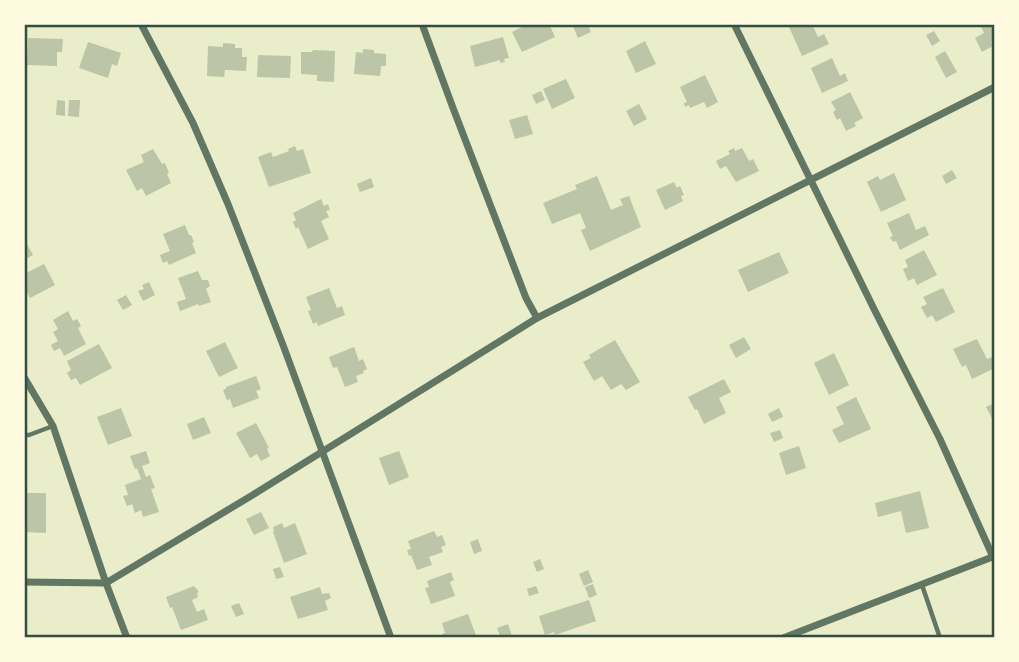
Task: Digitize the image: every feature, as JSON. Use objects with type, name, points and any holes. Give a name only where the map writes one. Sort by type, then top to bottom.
[{"type":"street","points":[[141,24],[193,123],[228,204],[391,638]]},
{"type":"street","points":[[422,24],[511,260],[537,318]]},
{"type":"street","points":[[734,24],[940,439],[994,557],[783,638]]},
{"type":"street","points":[[24,582],[106,583],[537,318],[995,87]]},
{"type":"street","points":[[24,377],[52,426],[127,638]]},
{"type":"lane","points":[[24,435],[52,426]]},
{"type":"lane","points":[[922,585],[940,638]]},
{"type":"building","points":[[523,24],[549,24],[555,37],[522,52],[512,32]]},
{"type":"building","points":[[572,24],[596,24],[589,28],[591,32],[578,38]]},
{"type":"building","points":[[794,24],[812,24],[818,37],[824,34],[829,44],[802,56],[789,27]]},
{"type":"building","points":[[980,24],[995,24],[995,40],[991,42],[993,46],[982,52],[975,38],[984,33]]},
{"type":"building","points":[[934,31],[940,41],[932,46],[926,35]]},
{"type":"building","points":[[503,37],[509,58],[504,59],[505,62],[500,63],[500,60],[475,67],[470,46]]},
{"type":"building","points":[[28,38],[63,39],[62,52],[57,52],[57,66],[27,65]]},
{"type":"building","points":[[645,41],[656,64],[636,73],[626,51]]},
{"type":"building","points":[[88,42],[121,53],[117,66],[112,64],[108,78],[79,68]]},
{"type":"building","points":[[223,43],[242,48],[242,57],[247,57],[246,71],[225,70],[224,77],[207,76],[208,46],[223,47]]},
{"type":"building","points":[[363,49],[386,54],[386,66],[381,66],[380,76],[354,74],[356,52],[363,53]]},
{"type":"building","points":[[335,51],[334,82],[317,81],[317,75],[301,74],[301,52]]},
{"type":"building","points":[[945,51],[957,72],[946,78],[935,57]]},
{"type":"building","points":[[258,55],[291,56],[290,78],[257,77]]},
{"type":"building","points":[[832,58],[840,76],[845,73],[848,81],[822,93],[811,68]]},
{"type":"building","points":[[705,75],[718,102],[707,108],[704,102],[690,108],[689,105],[685,107],[684,103],[687,102],[680,87]]},
{"type":"building","points":[[566,79],[575,98],[552,109],[543,89]]},
{"type":"building","points":[[541,91],[545,100],[536,104],[532,95]]},
{"type":"building","points":[[850,92],[863,118],[854,123],[856,126],[846,131],[840,118],[837,120],[833,112],[836,110],[831,102]]},
{"type":"building","points":[[57,100],[65,101],[65,116],[56,115]]},
{"type":"building","points":[[69,100],[80,100],[79,117],[68,116]]},
{"type":"building","points":[[639,104],[647,119],[634,126],[626,111]]},
{"type":"building","points":[[527,115],[533,134],[515,139],[509,120]]},
{"type":"building","points":[[295,146],[297,151],[303,149],[311,173],[269,187],[258,157],[271,152],[273,157]]},
{"type":"building","points":[[734,148],[735,151],[742,148],[749,161],[753,159],[759,171],[736,182],[726,166],[720,169],[716,161],[730,154],[728,151]]},
{"type":"building","points":[[153,149],[162,164],[165,163],[171,183],[146,196],[142,188],[137,191],[126,170],[144,162],[141,155]]},
{"type":"building","points":[[952,170],[957,178],[946,184],[942,176]]},
{"type":"building","points":[[894,173],[906,200],[881,212],[867,182],[878,176],[880,180]]},
{"type":"building","points":[[597,176],[611,210],[623,205],[620,199],[629,196],[641,227],[590,251],[581,230],[586,228],[580,213],[552,224],[543,203],[577,189],[575,185]]},
{"type":"building","points":[[371,178],[374,187],[360,192],[357,184]]},
{"type":"building","points":[[674,182],[677,188],[680,186],[684,195],[681,196],[683,201],[665,210],[656,190]]},
{"type":"building","points":[[321,199],[324,206],[328,204],[330,210],[326,211],[329,217],[321,221],[329,239],[308,249],[293,222],[296,220],[293,213]]},
{"type":"building","points":[[909,213],[916,230],[925,226],[929,235],[900,250],[896,241],[893,242],[890,237],[893,236],[887,223]]},
{"type":"building","points":[[185,225],[194,242],[192,243],[196,253],[169,265],[167,261],[163,263],[160,255],[170,251],[163,234]]},
{"type":"building","points":[[24,239],[33,255],[24,260]]},
{"type":"building","points":[[924,250],[937,275],[917,285],[914,278],[908,281],[903,269],[908,267],[905,260]]},
{"type":"building","points":[[779,252],[789,273],[748,292],[738,270]]},
{"type":"building","points":[[44,264],[55,285],[30,298],[24,288],[24,274]]},
{"type":"building","points":[[198,271],[202,280],[208,280],[210,286],[206,289],[211,302],[180,311],[177,302],[186,299],[178,278]]},
{"type":"building","points":[[149,282],[155,295],[143,301],[138,291],[144,289],[142,285]]},
{"type":"building","points":[[329,288],[337,308],[342,306],[345,315],[318,326],[317,322],[313,324],[306,297]]},
{"type":"building","points":[[943,288],[955,312],[936,322],[932,315],[927,318],[921,307],[927,304],[923,297]]},
{"type":"building","points":[[126,295],[132,305],[123,310],[117,300]]},
{"type":"building","points":[[68,311],[73,321],[77,319],[81,326],[78,328],[86,344],[64,356],[60,348],[54,351],[51,345],[58,341],[53,332],[58,329],[53,320]]},
{"type":"building","points":[[744,337],[751,349],[736,358],[729,345]]},
{"type":"building","points":[[977,339],[987,359],[995,356],[995,368],[972,379],[966,365],[962,367],[953,349]]},
{"type":"building","points":[[615,340],[640,382],[626,390],[621,384],[611,390],[602,376],[594,381],[583,362],[591,358],[589,355]]},
{"type":"building","points":[[225,342],[238,368],[219,377],[206,351]]},
{"type":"building","points":[[99,344],[112,368],[80,385],[76,378],[71,380],[67,373],[71,370],[67,361]]},
{"type":"building","points":[[354,347],[359,361],[363,359],[367,369],[356,376],[358,382],[345,387],[337,367],[333,368],[329,357]]},
{"type":"building","points":[[834,353],[849,385],[829,395],[814,363]]},
{"type":"building","points":[[256,376],[261,389],[256,391],[259,398],[233,408],[223,390]]},
{"type":"building","points":[[724,379],[731,392],[719,398],[726,413],[704,424],[688,397]]},
{"type":"building","points":[[856,397],[871,429],[839,443],[832,430],[844,424],[836,407]]},
{"type":"building","points":[[995,403],[995,424],[986,407]]},
{"type":"building","points":[[121,408],[132,436],[108,445],[97,417]]},
{"type":"building","points":[[779,408],[783,417],[772,422],[768,414]]},
{"type":"building","points":[[204,417],[211,433],[193,440],[187,424]]},
{"type":"building","points":[[256,423],[269,448],[267,449],[270,456],[261,461],[257,454],[250,458],[236,433]]},
{"type":"building","points":[[780,430],[783,438],[774,442],[770,433]]},
{"type":"building","points":[[799,446],[806,468],[786,475],[779,453]]},
{"type":"building","points":[[146,451],[150,463],[142,466],[146,477],[150,475],[155,488],[151,489],[159,512],[143,517],[141,510],[135,513],[132,504],[127,506],[123,496],[128,495],[125,485],[141,479],[130,456]]},
{"type":"building","points":[[399,451],[409,477],[389,485],[379,458]]},
{"type":"building","points":[[920,491],[929,528],[906,533],[901,511],[878,517],[875,503]]},
{"type":"building","points":[[24,493],[46,493],[46,533],[24,532]]},
{"type":"building","points":[[261,512],[269,528],[254,535],[246,519]]},
{"type":"building","points":[[282,523],[284,528],[295,523],[307,554],[284,563],[273,532],[273,527]]},
{"type":"building","points":[[434,531],[437,537],[442,535],[446,545],[441,547],[443,552],[429,557],[432,565],[417,570],[407,550],[411,549],[408,541]]},
{"type":"building","points":[[478,539],[482,551],[474,554],[470,542]]},
{"type":"building","points":[[540,559],[544,569],[537,572],[533,562]]},
{"type":"building","points":[[280,567],[284,577],[276,579],[273,569]]},
{"type":"building","points":[[588,570],[593,582],[584,586],[579,574]]},
{"type":"building","points":[[451,572],[454,580],[450,582],[455,596],[431,604],[425,588],[429,587],[427,581]]},
{"type":"building","points":[[593,584],[597,595],[589,598],[585,587]]},
{"type":"building","points":[[194,586],[199,592],[198,597],[192,600],[197,612],[204,609],[208,620],[181,630],[166,597]]},
{"type":"building","points":[[536,586],[539,593],[529,596],[527,589]]},
{"type":"building","points":[[320,587],[322,594],[329,593],[331,598],[325,601],[328,610],[298,619],[290,597]]},
{"type":"building","points":[[589,600],[596,621],[555,635],[554,632],[545,635],[539,616]]},
{"type":"building","points":[[239,603],[244,614],[236,617],[231,606]]},
{"type":"building","points":[[468,614],[477,638],[443,638],[442,634],[445,633],[442,623]]},
{"type":"building","points":[[508,624],[512,636],[501,638],[497,628]]}]
